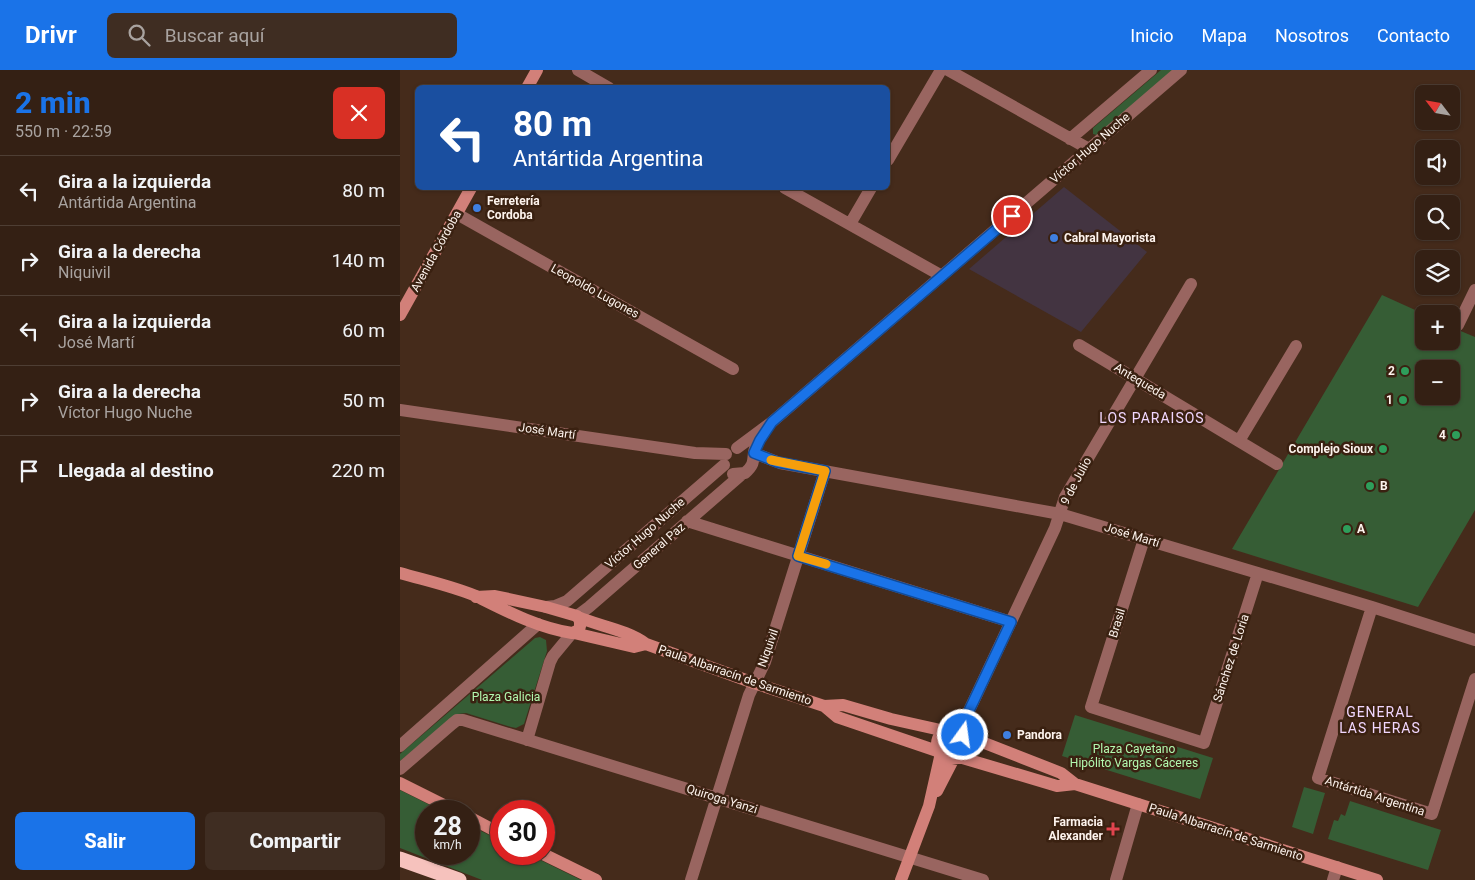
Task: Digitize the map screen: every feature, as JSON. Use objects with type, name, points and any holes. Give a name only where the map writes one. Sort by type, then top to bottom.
[{"type":"highway","points":[[400,859],[459,880]]},
{"type":"highway","points":[[400,865],[431,880]]},
{"type":"main road","points":[[529,85],[537,70]]},
{"type":"main road","name":"Avenida Córdoba","points":[[400,315],[470,190]]},
{"type":"main road","points":[[400,573],[476,597],[537,624]]},
{"type":"main road","points":[[476,597],[495,596],[544,607]]},
{"type":"main road","points":[[537,624],[533,618],[534,612],[536,609],[544,607]]},
{"type":"main road","name":"Paula Albarracín de Sarmiento","points":[[544,607],[565,607],[577,617],[637,637],[646,644],[824,706],[838,717],[940,752]]},
{"type":"main road","points":[[571,633],[579,630],[580,621],[577,617]]},
{"type":"main road","name":"Paula Albarracín de Sarmiento","points":[[537,624],[634,647],[646,644]]},
{"type":"main road","name":"Paula Albarracín de Sarmiento","points":[[824,706],[842,705],[891,719],[957,733],[1062,773],[1075,784],[1377,880]]},
{"type":"main road","points":[[901,880],[928,806],[940,752],[938,741],[957,733],[967,746],[964,752],[957,758],[928,806]]},
{"type":"main road","points":[[940,752],[946,758],[957,758]]},
{"type":"main road","name":"Paula Albarracín de Sarmiento","points":[[957,758],[1057,786],[1075,784]]},
{"type":"main road","points":[[400,783],[434,800]]},
{"type":"main road","points":[[555,860],[596,880]]},
{"type":"street","points":[[578,70],[604,85]]},
{"type":"street","points":[[890,157],[940,70]]},
{"type":"street","points":[[948,70],[1089,149]]},
{"type":"street","name":"Víctor Hugo Nuche","points":[[1070,139],[1151,70]]},
{"type":"street","name":"Víctor Hugo Nuche","points":[[565,607],[728,458],[1181,70]]},
{"type":"street","points":[[789,190],[942,276]]},
{"type":"street","points":[[850,224],[871,190]]},
{"type":"street","name":"Leopoldo Lugones","points":[[457,214],[733,369]]},
{"type":"street","name":"9 de Julio","points":[[957,733],[1055,528],[1065,498],[1191,284]]},
{"type":"street","points":[[1460,320],[1475,290]]},
{"type":"street","name":"Antequeda","points":[[1079,345],[1277,464]]},
{"type":"street","points":[[1239,441],[1296,346]]},
{"type":"street","name":"José Martí","points":[[400,410],[728,458]]},
{"type":"street","name":"Víctor Hugo Nuche","points":[[753,457],[760,440],[772,422]]},
{"type":"street","points":[[741,474],[730,472],[728,458],[748,449],[753,457]]},
{"type":"street","name":"José Martí","points":[[753,457],[1060,514],[1372,607],[1475,640]]},
{"type":"street","name":"General Paz","points":[[577,617],[741,474],[748,471],[753,457]]},
{"type":"street","name":"Niquivil","points":[[690,880],[748,695],[765,662],[825,471]]},
{"type":"street","points":[[687,521],[1011,622]]},
{"type":"street","name":"Brasil","points":[[1144,539],[1091,708],[1204,743]]},
{"type":"street","name":"Sánchez de Loria","points":[[1204,743],[1258,573]]},
{"type":"street","points":[[527,740],[550,662],[571,633],[565,607]]},
{"type":"street","name":"Antártida Argentina","points":[[1372,607],[1318,778],[1432,814],[1475,679]]},
{"type":"street","points":[[400,746],[537,624]]},
{"type":"street","name":"Quiroga Yanzi","points":[[400,768],[452,724],[460,720],[983,880]]},
{"type":"street","points":[[1116,880],[1138,804]]},
{"type":"street","points":[[1333,880],[1337,867]]},
{"type":"shaded area","points":[[1064,187],[1147,252],[1081,332],[969,269]]},
{"type":"green space","points":[[1161,70],[1174,70],[1097,135],[1093,134],[1093,128]]},
{"type":"green space","name":"Complejo Sioux","points":[[1382,295],[1415,310],[1415,350],[1460,350],[1460,331],[1475,337],[1475,510],[1418,607],[1232,549]]},
{"type":"green space","name":"Plaza Galicia","points":[[540,637],[546,640],[547,651],[524,724],[516,728],[466,713],[458,714],[400,761],[400,754],[535,638]]},
{"type":"green space","name":"Plaza Cayetano Hipólito Vargas Cáceres","points":[[1075,715],[1213,758],[1200,799],[1062,756]]},
{"type":"green space","points":[[1304,787],[1325,793],[1313,834],[1292,827]]},
{"type":"green space","points":[[400,790],[420,800],[415,800],[415,854],[400,848]]},
{"type":"green space","points":[[1350,801],[1441,830],[1428,870],[1328,839],[1334,820],[1338,821],[1341,814],[1345,816]]},
{"type":"green space","points":[[480,830],[490,836],[490,865],[550,865],[581,880],[482,880],[444,865],[480,865]]},
{"type":"slow traffic","points":[[771,460],[825,471],[798,556],[826,564]]},
{"type":"place","name":"Ferretería Cordoba","points":[[477,208]]},
{"type":"place","name":"Cabral Mayorista","points":[[1054,238]]},
{"type":"place","name":"2","points":[[1405,371]]},
{"type":"place","name":"1","points":[[1403,400]]},
{"type":"place","name":"4","points":[[1456,435]]},
{"type":"place","name":"Complejo Sioux","points":[[1383,449]]},
{"type":"place","name":"B","points":[[1370,486]]},
{"type":"place","name":"A","points":[[1347,529]]},
{"type":"place","name":"Pandora","points":[[1007,735]]},
{"type":"place","name":"Farmacia Alexander","points":[[1113,829]]},
{"type":"district","name":"LOS PARAISOS","points":[[1152,418]]},
{"type":"district","name":"GENERAL LAS HERAS","points":[[1380,720]]},
{"type":"route","points":[[963,735],[967,715],[1011,622],[798,556],[825,471],[777,462],[754,453],[764,432],[772,422],[1012,216]]}]
